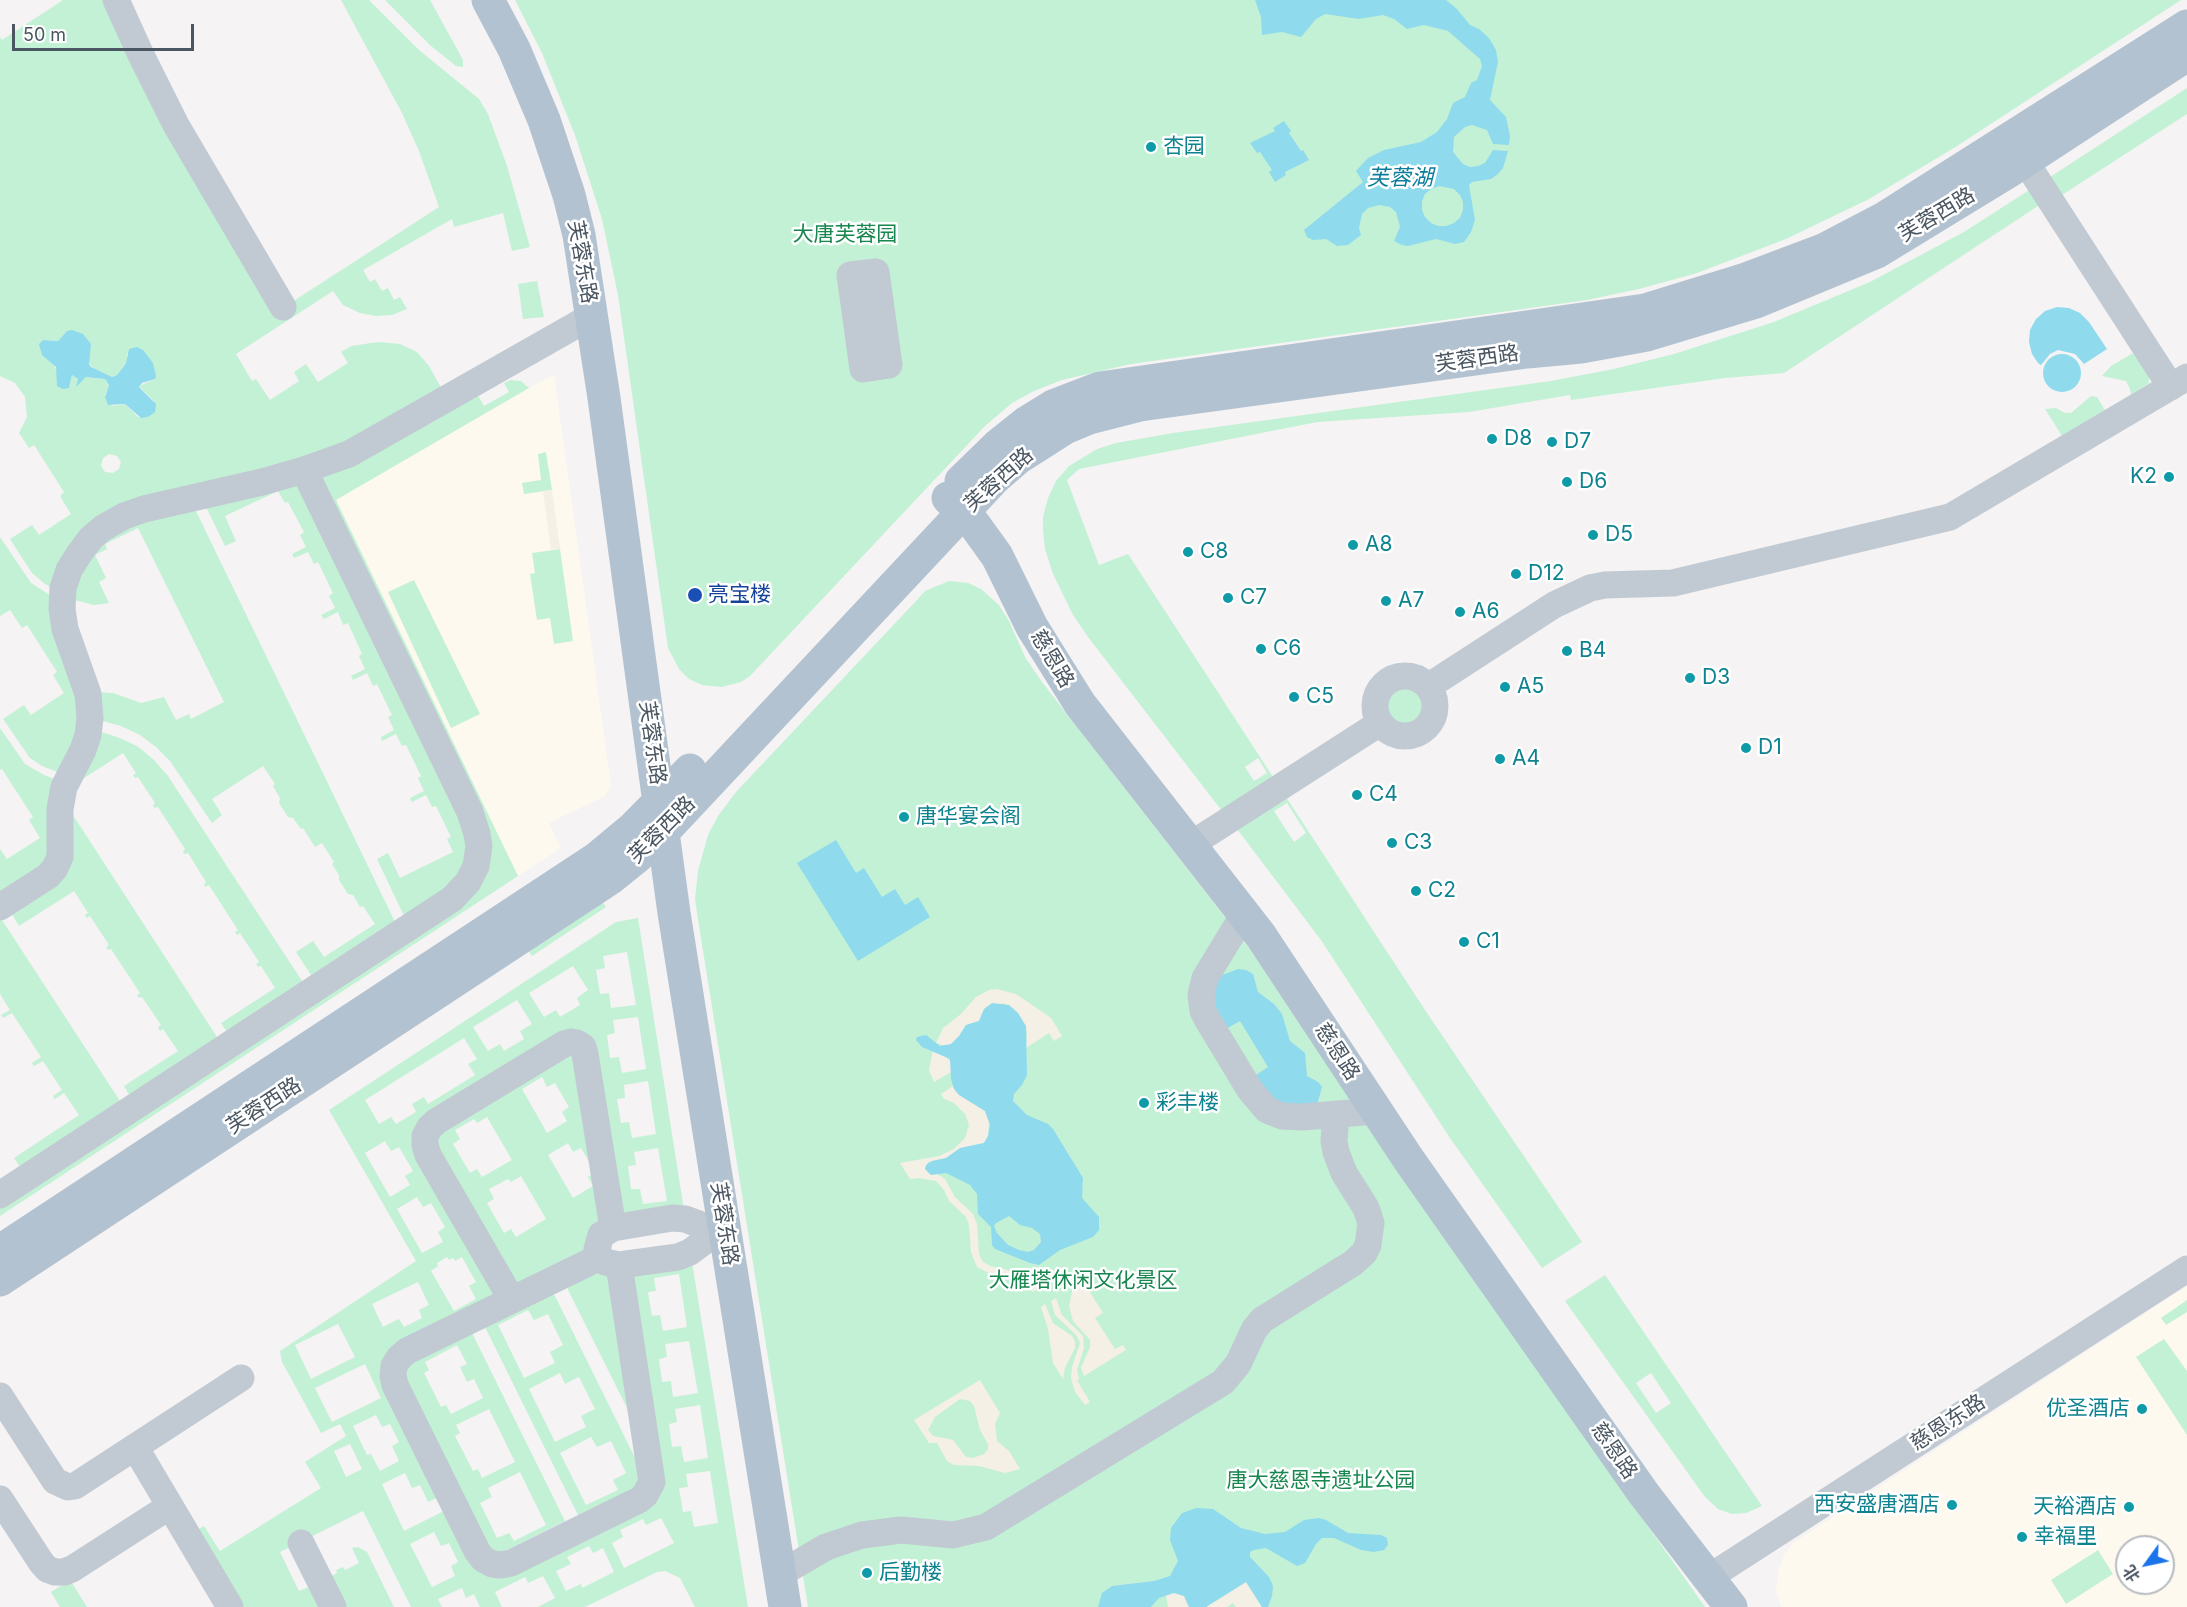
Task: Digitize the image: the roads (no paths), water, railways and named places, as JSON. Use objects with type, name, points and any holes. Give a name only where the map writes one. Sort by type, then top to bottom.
[{"type":"main road","name":"芙蓉东路","points":[[488,0],[531,88],[559,162],[579,235],[672,900],[785,1607]]},
{"type":"main road","name":"芙蓉西路","points":[[0,1280],[611,878],[637,856],[662,816],[955,504],[997,446],[1027,422],[1053,406],[1100,388],[1645,310],[1746,279],[1823,250],[1886,217],[2187,26]]},
{"type":"main road","name":"芙蓉西路","points":[[955,504],[1018,458],[1065,428],[1089,418],[1140,405],[1527,352],[1581,347],[1647,335],[1756,302],[1877,252],[2025,161],[2187,55]]},
{"type":"main road","name":"慈恩路","points":[[955,504],[997,556],[1032,627],[1080,704],[1244,914],[1376,1111],[1644,1494],[1731,1607]]},
{"type":"main road","name":"芙蓉西路","points":[[0,1251],[597,858],[632,829],[662,816]]},
{"type":"street","points":[[116,0],[181,134],[283,307]]},
{"type":"street","points":[[1429,686],[1554,605],[1590,588],[1605,585],[1673,583],[1954,515],[2179,382],[2025,161]]},
{"type":"street","points":[[0,907],[48,876],[57,864],[61,848],[60,809],[64,787],[80,757],[88,735],[90,718],[88,694],[68,639],[62,609],[63,588],[69,570],[91,538],[124,516],[144,509],[252,484],[304,470],[349,454],[592,316]]},
{"type":"street","points":[[0,1195],[452,899],[468,882],[476,866],[479,846],[470,812],[304,470]]},
{"type":"street","points":[[1400,676],[1412,676],[1429,686],[1436,701],[1435,713],[1431,724],[1422,732],[1411,736],[1399,736],[1388,732],[1380,723],[1375,712],[1376,697],[1389,680],[1400,676]]},
{"type":"street","points":[[1190,845],[1380,723]]},
{"type":"street","points":[[1244,914],[1205,978],[1201,1003],[1207,1019],[1250,1090],[1267,1110],[1274,1114],[1291,1117],[1376,1111]]},
{"type":"street","points":[[512,1300],[428,1155],[425,1136],[429,1127],[437,1120],[571,1042],[582,1047],[585,1054],[613,1228]]},
{"type":"street","points":[[780,1574],[826,1547],[862,1535],[901,1530],[953,1535],[986,1527],[1223,1382],[1238,1364],[1254,1330],[1262,1320],[1353,1263],[1364,1253],[1368,1245],[1371,1223],[1366,1208],[1344,1173],[1336,1152],[1334,1141],[1336,1114]]},
{"type":"street","points":[[724,1230],[672,1218],[606,1230],[598,1242],[597,1249],[610,1261],[652,1474],[650,1489],[639,1500],[511,1563],[492,1564],[483,1559],[395,1385],[394,1366],[399,1358],[406,1352],[512,1300],[610,1261],[678,1257],[724,1230]]},
{"type":"street","name":"慈恩东路","points":[[1708,1578],[2187,1269]]},
{"type":"street","points":[[0,1396],[55,1481],[61,1485],[75,1486],[242,1378]]},
{"type":"street","points":[[135,1447],[230,1607]]},
{"type":"street","points":[[0,1499],[41,1562],[47,1569],[55,1572],[72,1569],[170,1506]]},
{"type":"street","points":[[301,1543],[333,1607]]},
{"type":"water","name":"芙蓉湖","points":[[1255,0],[1446,0],[1470,25],[1489,38],[1496,50],[1498,62],[1490,100],[1506,117],[1510,136],[1509,145],[1493,144],[1487,130],[1472,125],[1465,127],[1454,137],[1453,152],[1463,164],[1470,167],[1485,163],[1493,150],[1508,151],[1503,168],[1498,174],[1491,179],[1472,182],[1469,185],[1475,220],[1464,242],[1455,244],[1436,239],[1408,246],[1402,245],[1394,241],[1400,227],[1396,212],[1390,207],[1379,205],[1368,208],[1362,214],[1359,228],[1361,235],[1348,245],[1337,246],[1326,239],[1313,240],[1307,237],[1304,230],[1363,182],[1356,171],[1368,158],[1384,150],[1421,142],[1437,132],[1447,119],[1453,103],[1465,97],[1471,83],[1477,80],[1482,66],[1480,59],[1448,31],[1424,25],[1407,29],[1394,19],[1383,15],[1359,19],[1325,14],[1316,19],[1301,37],[1282,32],[1262,35],[1261,17]],"holes":[[[1439,186],[1454,189],[1463,202],[1460,218],[1446,226],[1431,223],[1422,210],[1425,194]]]},
{"type":"water","points":[[1284,121],[1291,131],[1289,133],[1309,160],[1285,172],[1286,175],[1275,182],[1269,172],[1272,170],[1260,152],[1257,153],[1250,143],[1275,131],[1273,128]]},
{"type":"water","points":[[2057,307],[2069,308],[2080,313],[2089,322],[2107,349],[2084,364],[2075,354],[2058,350],[2050,354],[2041,365],[2038,363],[2032,354],[2029,342],[2030,330],[2036,319],[2045,311]]},
{"type":"water","points":[[72,330],[83,334],[91,344],[89,364],[91,367],[112,377],[117,375],[126,363],[129,349],[137,347],[143,350],[153,363],[156,376],[155,379],[142,383],[139,387],[156,404],[155,412],[148,417],[141,418],[125,404],[108,405],[105,397],[109,385],[105,379],[86,377],[76,387],[78,379],[72,375],[69,388],[63,389],[57,386],[56,367],[42,355],[39,344],[43,340],[58,341],[67,331]]},
{"type":"water","points":[[2062,354],[2075,360],[2081,373],[2075,386],[2062,392],[2049,386],[2043,373],[2049,360]]},
{"type":"water","points":[[836,840],[856,873],[864,868],[882,897],[895,889],[905,905],[918,897],[930,917],[858,961],[797,863]]},
{"type":"water","points":[[1238,969],[1253,974],[1258,992],[1274,1004],[1282,1014],[1290,1041],[1305,1053],[1307,1076],[1322,1087],[1317,1105],[1276,1104],[1253,1077],[1268,1067],[1240,1021],[1224,1030],[1212,1007],[1217,977]]},
{"type":"water","points":[[992,1003],[1009,1005],[1018,1013],[1026,1026],[1027,1075],[1014,1094],[1013,1101],[1027,1115],[1048,1124],[1053,1129],[1083,1178],[1082,1198],[1099,1217],[1099,1230],[1093,1237],[1060,1250],[1039,1265],[995,1249],[992,1245],[991,1227],[978,1214],[977,1194],[970,1185],[946,1173],[931,1175],[925,1169],[926,1165],[932,1161],[946,1158],[960,1148],[984,1143],[990,1125],[985,1111],[959,1095],[954,1089],[950,1059],[922,1047],[916,1040],[917,1037],[926,1035],[940,1046],[951,1044],[966,1025],[979,1021],[984,1009]],"holes":[[[1009,1216],[1020,1225],[1032,1228],[1040,1234],[1041,1242],[1034,1250],[1028,1252],[1008,1245],[994,1226]]]},
{"type":"water","points":[[1196,1508],[1213,1509],[1241,1528],[1265,1534],[1285,1532],[1304,1520],[1319,1518],[1348,1533],[1381,1535],[1387,1538],[1388,1545],[1384,1550],[1374,1552],[1361,1550],[1334,1538],[1322,1538],[1305,1563],[1297,1566],[1266,1548],[1250,1552],[1250,1557],[1269,1577],[1273,1586],[1268,1607],[1262,1607],[1246,1582],[1206,1607],[1189,1607],[1184,1596],[1174,1593],[1159,1598],[1151,1607],[1098,1607],[1102,1593],[1112,1586],[1154,1581],[1170,1576],[1178,1561],[1170,1540],[1171,1528],[1182,1513]]},
{"type":"place","name":"杏园","points":[[1151,147]]},
{"type":"place","name":"D8","points":[[1492,439]]},
{"type":"place","name":"D7","points":[[1552,442]]},
{"type":"place","name":"K2","points":[[2169,477]]},
{"type":"place","name":"D6","points":[[1567,482]]},
{"type":"place","name":"D5","points":[[1593,535]]},
{"type":"place","name":"A8","points":[[1353,545]]},
{"type":"place","name":"C8","points":[[1188,552]]},
{"type":"place","name":"D12","points":[[1516,574]]},
{"type":"place","name":"亮宝楼","points":[[695,595]]},
{"type":"place","name":"C7","points":[[1228,598]]},
{"type":"place","name":"A7","points":[[1386,601]]},
{"type":"place","name":"A6","points":[[1460,612]]},
{"type":"place","name":"C6","points":[[1261,649]]},
{"type":"place","name":"B4","points":[[1567,651]]},
{"type":"place","name":"D3","points":[[1690,678]]},
{"type":"place","name":"A5","points":[[1505,687]]},
{"type":"place","name":"C5","points":[[1294,697]]},
{"type":"place","name":"D1","points":[[1746,748]]},
{"type":"place","name":"A4","points":[[1500,759]]},
{"type":"place","name":"C4","points":[[1357,795]]},
{"type":"place","name":"唐华宴会阁","points":[[904,817]]},
{"type":"place","name":"C3","points":[[1392,843]]},
{"type":"place","name":"C2","points":[[1416,891]]},
{"type":"place","name":"C1","points":[[1464,942]]},
{"type":"place","name":"彩丰楼","points":[[1144,1103]]},
{"type":"place","name":"优圣酒店","points":[[2142,1409]]},
{"type":"place","name":"西安盛唐酒店","points":[[1952,1505]]},
{"type":"place","name":"天裕酒店","points":[[2129,1507]]},
{"type":"place","name":"幸福里","points":[[2022,1537]]},
{"type":"place","name":"后勤楼","points":[[867,1573]]},
{"type":"park label","name":"大唐芙蓉园","points":[[845,235]]},
{"type":"park label","name":"大雁塔休闲文化景区","points":[[1083,1281]]},
{"type":"park label","name":"唐大慈恩寺遗址公园","points":[[1321,1481]]}]
